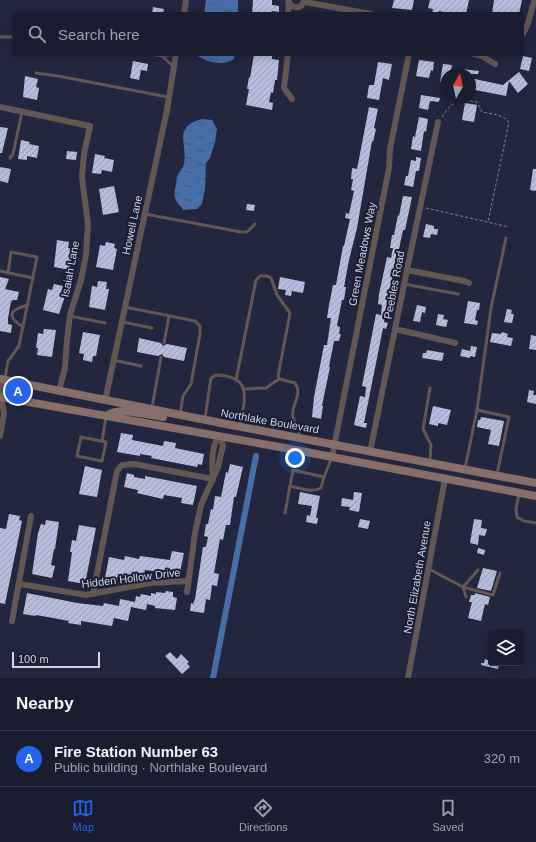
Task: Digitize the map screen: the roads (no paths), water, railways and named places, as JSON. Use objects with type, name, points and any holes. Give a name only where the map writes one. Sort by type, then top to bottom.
[{"type":"main road","name":"Northlake Boulevard","points":[[2,380],[536,483]]},
{"type":"main road","points":[[0,398],[332,457],[536,496]]},
{"type":"main road","points":[[106,416],[122,410],[169,417],[178,415]]},
{"type":"main road","points":[[219,437],[224,430],[235,426]]},
{"type":"street","points":[[184,12],[186,0]]},
{"type":"street","points":[[524,32],[527,28],[535,0]]},
{"type":"street","points":[[288,1],[291,5],[296,7],[301,6],[305,1],[361,12]]},
{"type":"street","points":[[288,1],[288,12]]},
{"type":"street","name":"Howell Lane","points":[[105,401],[169,97],[176,56]]},
{"type":"street","points":[[288,56],[284,88],[292,99]]},
{"type":"street","name":"Green Meadows Way","points":[[332,457],[389,168],[390,149],[409,56]]},
{"type":"street","points":[[482,56],[495,64]]},
{"type":"street","points":[[0,107],[22,112]]},
{"type":"street","name":"Isaiah Lane","points":[[22,112],[90,126],[84,154],[82,177],[88,225],[86,254],[81,280],[70,316],[65,368],[59,391]]},
{"type":"street","name":"Peebles Road","points":[[370,452],[438,122]]},
{"type":"street","points":[[407,270],[469,283]]},
{"type":"street","points":[[395,329],[455,343]]},
{"type":"street","points":[[0,436],[4,414],[0,398],[2,380]]},
{"type":"street","name":"Hidden Hollow Drive","points":[[20,584],[86,595],[150,583],[188,581],[201,505],[218,467],[223,444],[219,437]]},
{"type":"street","points":[[93,594],[117,471],[122,465],[134,464],[213,479]]},
{"type":"street","name":"North Elizabeth Avenue","points":[[408,678],[445,479]]},
{"type":"street","points":[[12,621],[20,584],[31,516]]},
{"type":"street","points":[[187,592],[188,581]]},
{"type":"lane","points":[[0,37],[12,37]]},
{"type":"lane","points":[[162,56],[174,67]]},
{"type":"lane","points":[[36,73],[169,97]]},
{"type":"lane","points":[[10,158],[13,154],[22,112]]},
{"type":"lane","points":[[145,214],[241,232],[247,232],[255,224]]},
{"type":"lane","points":[[464,470],[477,410],[491,308],[506,238]]},
{"type":"lane","points":[[2,380],[8,361],[19,346],[37,257],[11,252],[8,273]]},
{"type":"lane","points":[[0,272],[33,278]]},
{"type":"lane","points":[[236,380],[256,280],[260,276],[271,278],[277,295],[290,313],[278,374],[279,379]]},
{"type":"lane","points":[[404,284],[458,294]]},
{"type":"lane","points":[[23,328],[13,321],[12,315],[13,311],[28,305]]},
{"type":"lane","points":[[125,307],[194,321],[200,326],[200,334],[190,384],[183,396],[178,415]]},
{"type":"lane","points":[[70,316],[105,323]]},
{"type":"lane","points":[[164,343],[169,316]]},
{"type":"lane","points":[[122,322],[152,328]]},
{"type":"lane","points":[[152,410],[161,357]]},
{"type":"lane","points":[[114,360],[141,366]]},
{"type":"lane","points":[[204,420],[211,378],[219,375],[236,380],[244,389],[244,405],[235,426]]},
{"type":"lane","points":[[244,389],[266,388],[279,379],[295,383],[298,391],[292,415],[294,422],[300,429],[298,438]]},
{"type":"lane","points":[[430,388],[423,428],[431,445],[430,463]]},
{"type":"lane","points":[[477,410],[509,417],[497,476]]},
{"type":"lane","points":[[102,441],[106,416]]},
{"type":"lane","points":[[81,437],[102,441],[106,442],[102,461],[77,456],[81,437]]},
{"type":"lane","points":[[290,486],[319,490],[322,486],[332,457]]},
{"type":"lane","points":[[285,513],[293,470],[324,477]]},
{"type":"lane","points":[[519,493],[516,509],[517,517],[524,521],[536,523]]},
{"type":"lane","points":[[428,569],[463,587],[493,595],[500,573]]},
{"type":"lane","points":[[463,587],[478,570]]},
{"type":"lane","points":[[463,587],[466,597]]},
{"type":"water","points":[[206,0],[238,0],[238,12],[204,12]]},
{"type":"water","points":[[198,56],[235,56],[234,59],[225,63],[209,61]]},
{"type":"water","points":[[202,119],[212,120],[217,129],[215,142],[210,158],[206,163],[205,189],[202,204],[197,209],[183,210],[175,198],[175,192],[177,177],[184,164],[184,131],[187,126],[193,122]]},
{"type":"waterway","points":[[213,678],[256,456]]},
{"type":"place","name":"Fire Station Number 63","points":[[18,391]]}]
